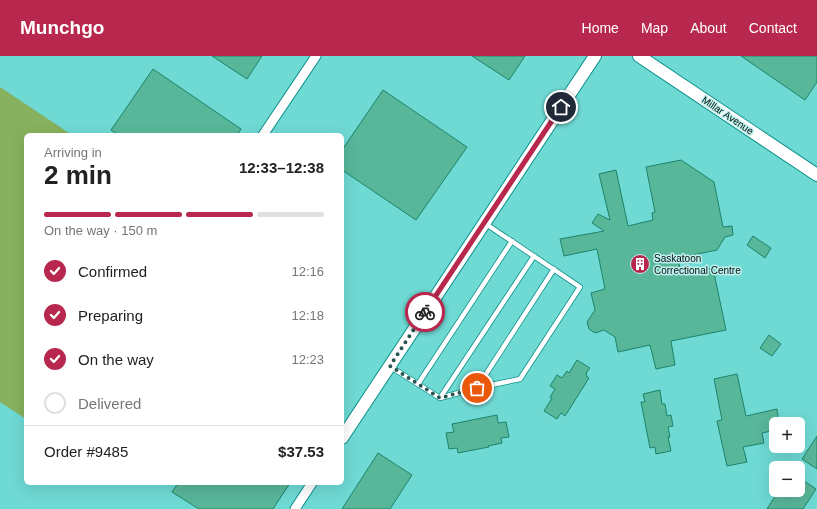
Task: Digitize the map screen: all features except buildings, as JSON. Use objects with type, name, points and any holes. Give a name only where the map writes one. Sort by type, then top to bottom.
[{"type":"street","points":[[264,133],[316,56]]},
{"type":"street","points":[[344,435],[595,56]]},
{"type":"street","name":"Millar Avenue","points":[[639,56],[817,175]]},
{"type":"street","points":[[295,509],[311,485]]},
{"type":"lane","points":[[390,366],[440,398],[520,379],[580,287],[484,223]]},
{"type":"lane","points":[[418,384],[512,241]]},
{"type":"lane","points":[[440,398],[534,256]]},
{"type":"lane","points":[[477,388],[554,269]]},
{"type":"green space","points":[[0,87],[69,133],[24,133],[24,418],[0,402]]},
{"type":"way so far","points":[[425,312],[390,366],[440,398],[477,388]]},
{"type":"place","name":"Saskatoon Correctional Centre","points":[[640,264]]},
{"type":"route","points":[[425,312],[561,107]]}]
